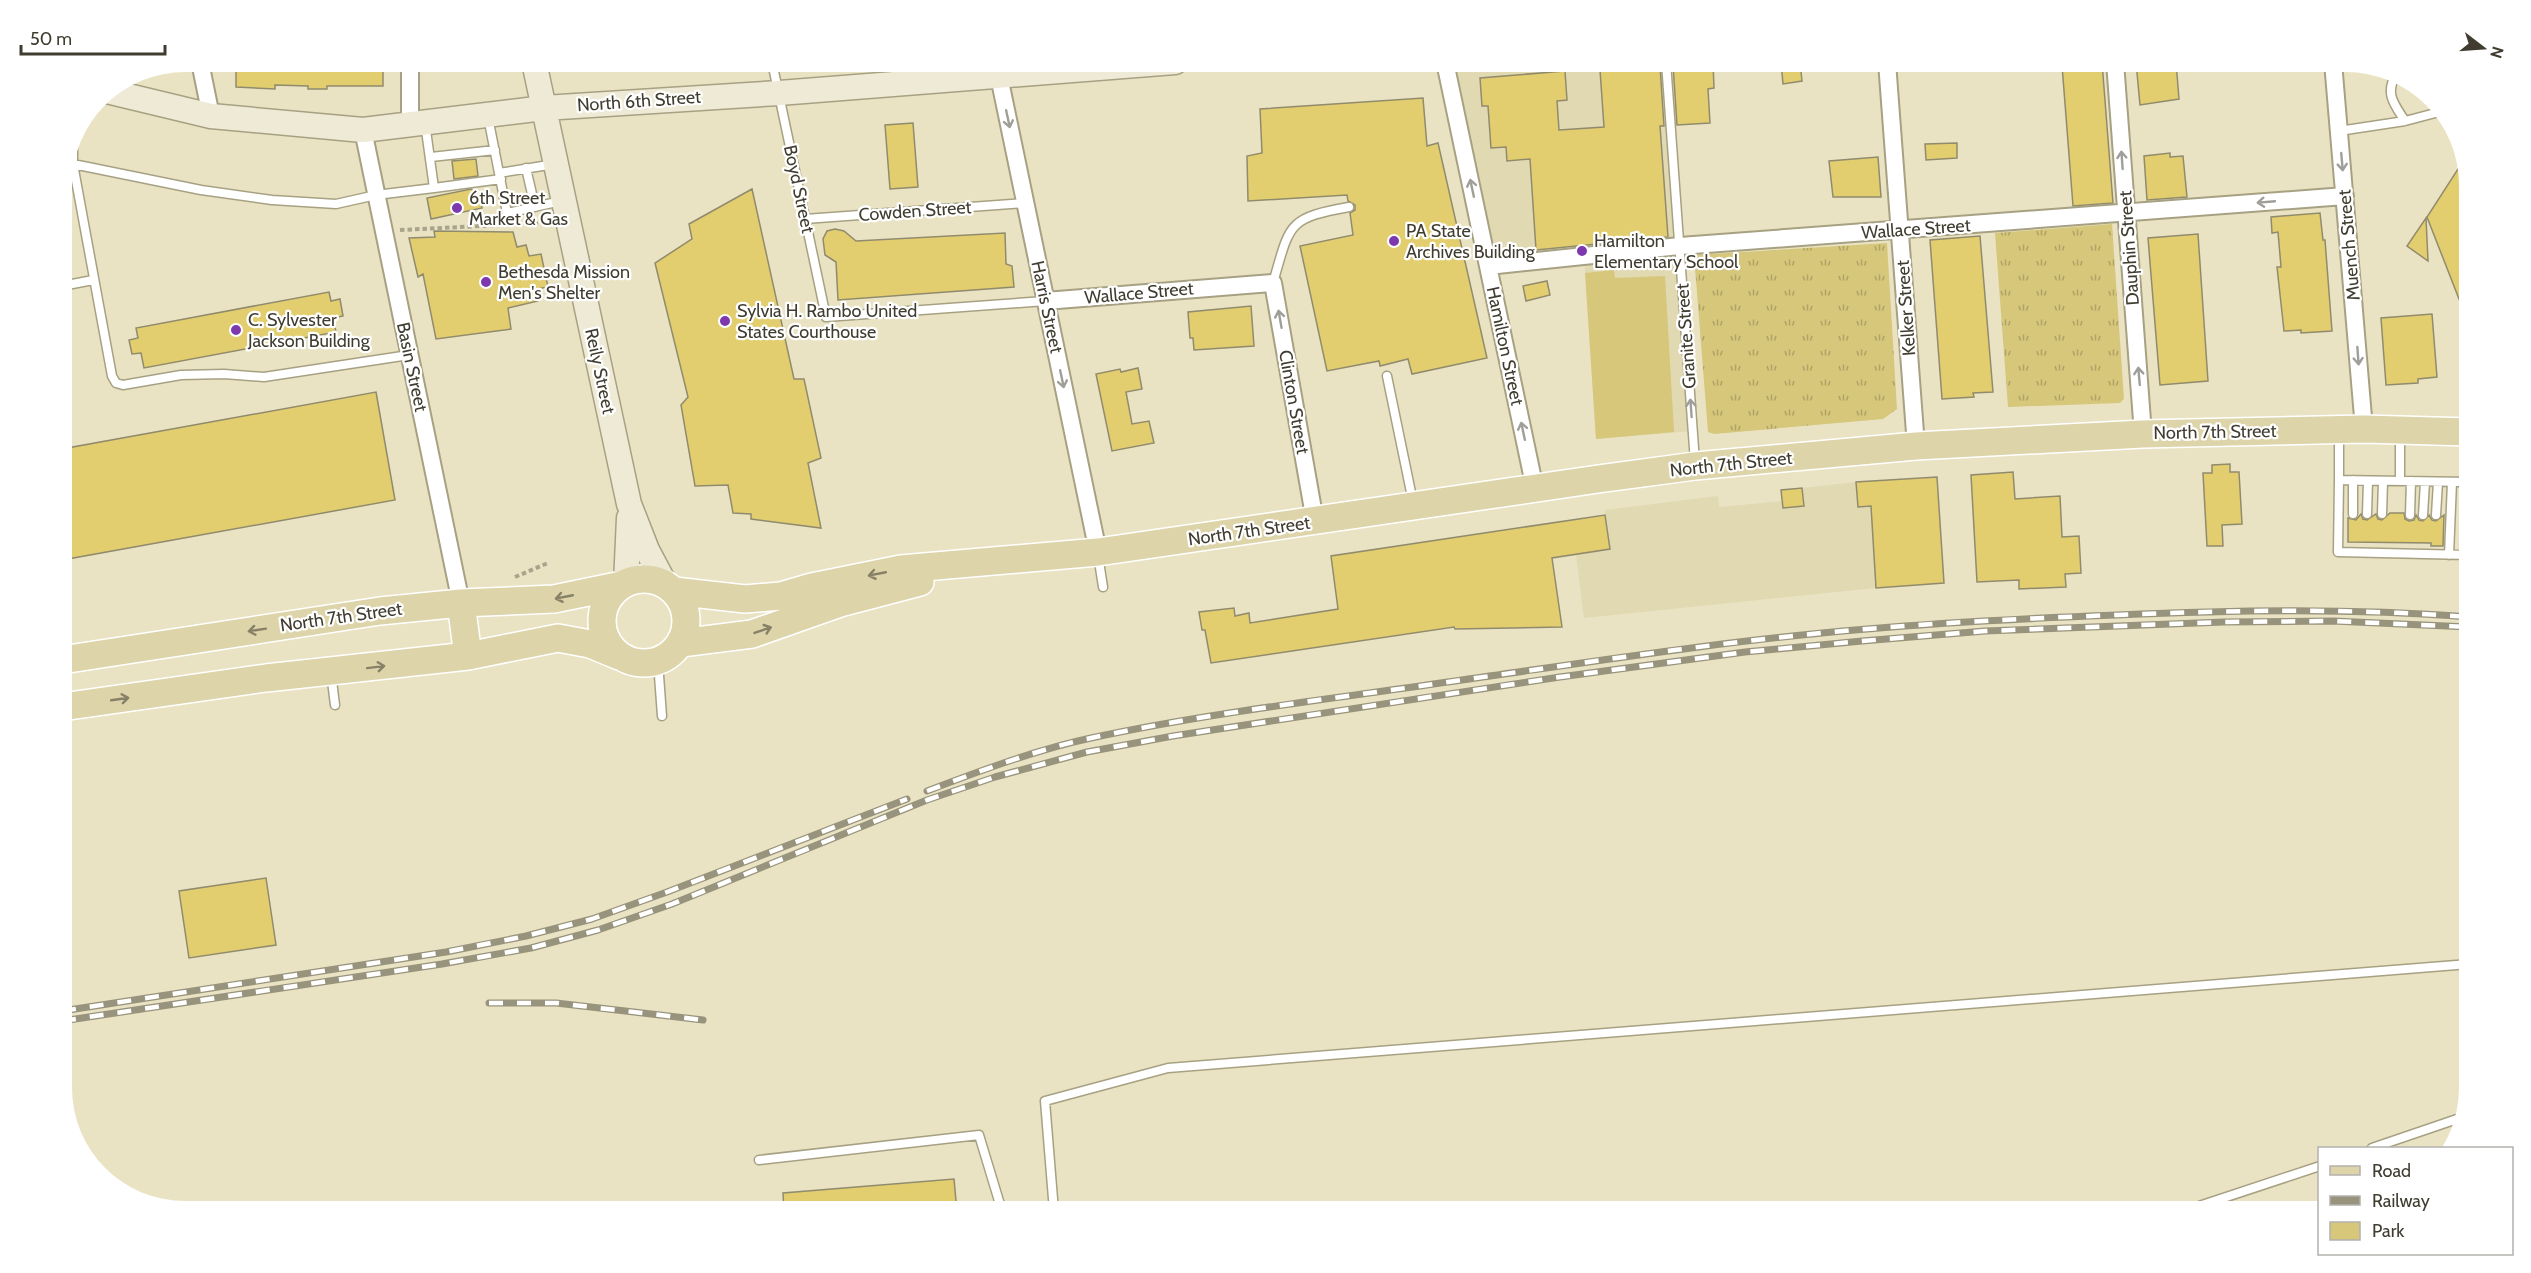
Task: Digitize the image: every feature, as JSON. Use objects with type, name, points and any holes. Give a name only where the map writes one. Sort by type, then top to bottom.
[{"type":"main road","name":"Reily Street","points":[[536,72],[629,504],[647,550],[670,587]]},
{"type":"main road","name":"North 6th Street","points":[[118,94],[211,116],[363,130],[543,108],[779,93],[962,72]]},
{"type":"main road","name":"North 7th Street","points":[[72,658],[380,611],[461,603],[554,599],[639,579],[652,579],[670,587],[754,598],[781,596],[812,587],[901,569],[1098,552],[1695,466],[1916,446],[2144,434],[2352,429],[2459,432]]},
{"type":"main road","name":"Reily Street","points":[[624,584],[629,504]]},
{"type":"main road","name":"North 7th Street","points":[[681,643],[752,634],[840,603],[997,562]]},
{"type":"main road","points":[[619,656],[609,646],[603,634],[602,620],[611,595],[624,584]]},
{"type":"main road","points":[[72,706],[266,678],[330,673],[468,656],[558,638],[590,644],[631,662],[644,664],[658,662],[675,651],[686,630],[687,616],[682,602],[670,587]]},
{"type":"main road","points":[[461,603],[468,656]]},
{"type":"street","points":[[202,72],[211,116]]},
{"type":"street","points":[[411,72],[418,123]]},
{"type":"street","name":"Harris Street","points":[[998,72],[1098,552]]},
{"type":"street","name":"Hamilton Street","points":[[1447,72],[1535,489]]},
{"type":"street","name":"Kelker Street","points":[[1888,72],[1916,446]]},
{"type":"street","name":"Dauphin Street","points":[[2116,72],[2144,434]]},
{"type":"street","name":"Muench Street","points":[[2334,72],[2345,196],[2352,429]]},
{"type":"street","name":"Basin Street","points":[[363,130],[461,603]]},
{"type":"street","name":"Wallace Street","points":[[1488,266],[1680,246],[2345,196]]},
{"type":"street","name":"Wallace Street","points":[[1045,301],[1273,283]]},
{"type":"street","name":"Clinton Street","points":[[1273,283],[1315,521]]},
{"type":"lane","name":"Boyd Street","points":[[774,72],[826,317]]},
{"type":"lane","name":"Granite Street","points":[[1667,72],[1695,466]]},
{"type":"lane","points":[[2392,82],[2390,93],[2392,100],[2405,121]]},
{"type":"lane","points":[[2339,131],[2405,121],[2433,113]]},
{"type":"lane","points":[[488,115],[507,213],[535,207],[565,211]]},
{"type":"lane","points":[[418,123],[430,158],[434,188]]},
{"type":"lane","points":[[430,158],[495,150]]},
{"type":"lane","points":[[75,163],[201,190],[272,200],[336,204],[376,195],[434,188],[500,176],[526,168],[555,164]]},
{"type":"lane","points":[[526,168],[535,207]]},
{"type":"lane","points":[[72,175],[112,376],[116,382],[123,385],[181,375],[224,374],[264,377],[409,355]]},
{"type":"lane","name":"Cowden Street","points":[[806,219],[1025,203]]},
{"type":"lane","points":[[1273,283],[1292,229],[1300,221],[1313,214],[1349,207]]},
{"type":"lane","points":[[72,284],[93,280]]},
{"type":"lane","name":"Wallace Street","points":[[826,317],[1045,301]]},
{"type":"lane","points":[[1387,376],[1414,507]]},
{"type":"lane","points":[[2352,429],[2339,480],[2338,552],[2422,554],[2435,550],[2449,555],[2459,555]]},
{"type":"lane","points":[[2400,430],[2400,481]]},
{"type":"lane","points":[[2339,480],[2459,482]]},
{"type":"lane","points":[[2353,514],[2354,480]]},
{"type":"lane","points":[[2367,514],[2368,481]]},
{"type":"lane","points":[[2382,514],[2383,481]]},
{"type":"lane","points":[[2410,515],[2411,481]]},
{"type":"lane","points":[[2423,515],[2425,482]]},
{"type":"lane","points":[[2436,515],[2438,482]]},
{"type":"lane","points":[[2449,555],[2452,482]]},
{"type":"lane","points":[[2352,543],[2353,552]]},
{"type":"lane","points":[[2366,543],[2366,553]]},
{"type":"lane","points":[[2381,543],[2381,553]]},
{"type":"lane","points":[[2409,543],[2409,554]]},
{"type":"lane","points":[[2422,543],[2422,554]]},
{"type":"lane","points":[[1098,552],[1103,587]]},
{"type":"lane","points":[[658,662],[662,716]]},
{"type":"lane","points":[[330,673],[334,705]]},
{"type":"lane","points":[[1053,1201],[1046,1101],[1168,1068],[2459,965]]},
{"type":"lane","points":[[2378,1147],[2454,1120]]},
{"type":"lane","points":[[759,1160],[979,1135],[999,1201]]},
{"type":"lane","points":[[2216,1201],[2318,1166]]},
{"type":"path","points":[[519,224],[565,211]]},
{"type":"path","points":[[384,231],[508,225]]},
{"type":"shaded area","name":"Hamilton Elementary School","points":[[1447,72],[1667,72],[1693,431],[1596,439],[1584,256],[1488,266]]},
{"type":"shaded area","points":[[1856,482],[1858,507],[1871,506],[1876,588],[1584,618],[1576,555],[1610,549],[1605,510],[1718,496],[1719,507],[1782,501],[1783,508],[1804,506],[1802,488]]},
{"type":"green space","points":[[2112,224],[2124,399],[2120,403],[2008,407],[1995,233]]},
{"type":"green space","points":[[1887,243],[1897,409],[1883,419],[1714,434],[1708,432],[1694,255]]},
{"type":"green space","points":[[1614,270],[1615,278],[1665,276],[1674,432],[1596,439],[1585,273]]},
{"type":"building","points":[[236,72],[383,72],[383,86],[327,86],[327,89],[275,85],[275,89],[236,87]]},
{"type":"building","points":[[1565,72],[1567,100],[1557,101],[1559,130],[1604,127],[1600,72],[1660,72],[1664,126],[1660,126],[1668,237],[1536,250],[1530,159],[1507,161],[1506,147],[1491,148],[1488,106],[1482,106],[1480,78]]},
{"type":"building","points":[[1673,72],[1713,72],[1714,88],[1708,89],[1710,123],[1677,125]]},
{"type":"building","points":[[1782,72],[1801,72],[1802,81],[1783,84]]},
{"type":"building","points":[[2063,72],[2103,72],[2113,203],[2073,206]]},
{"type":"building","points":[[2137,72],[2177,72],[2179,99],[2140,105]]},
{"type":"building","name":"PA State Archives Building","points":[[1423,98],[1427,146],[1438,143],[1487,358],[1412,374],[1408,359],[1380,366],[1379,361],[1327,371],[1300,246],[1353,235],[1350,213],[1355,210],[1355,205],[1348,201],[1347,195],[1248,201],[1247,156],[1262,153],[1260,109]]},
{"type":"building","points":[[913,123],[918,187],[890,189],[885,125]]},
{"type":"building","points":[[1957,143],[1957,158],[1926,160],[1925,144]]},
{"type":"building","points":[[2170,153],[2170,157],[2183,156],[2187,197],[2147,200],[2144,156]]},
{"type":"building","points":[[1878,157],[1881,197],[1833,197],[1829,161]]},
{"type":"building","points":[[476,159],[478,176],[454,179],[452,161]]},
{"type":"building","points":[[2458,169],[2459,299],[2427,217]]},
{"type":"building","name":"6th Street Market & Gas","points":[[471,189],[481,197],[482,208],[431,219],[427,198]]},
{"type":"building","name":"Sylvia H. Rambo United States Courthouse","points":[[752,189],[794,379],[804,379],[821,458],[808,463],[821,528],[751,519],[751,514],[733,513],[728,485],[695,486],[681,405],[688,397],[655,263],[692,239],[689,224]]},
{"type":"building","points":[[2320,213],[2323,240],[2325,240],[2332,331],[2301,333],[2301,330],[2284,331],[2277,267],[2281,267],[2278,232],[2272,233],[2271,217]]},
{"type":"building","points":[[2426,218],[2428,261],[2407,246]]},
{"type":"building","points":[[835,229],[844,231],[856,241],[1005,233],[1006,264],[1012,266],[1014,287],[838,300],[836,262],[825,255],[823,239],[827,231]]},
{"type":"building","name":"Bethesda Mission Men's Shelter","points":[[434,231],[513,232],[517,247],[526,245],[529,256],[541,254],[548,287],[536,289],[538,301],[508,308],[511,329],[436,339],[423,274],[418,277],[409,238],[435,237]]},
{"type":"building","points":[[2198,234],[2208,381],[2160,385],[2148,238]]},
{"type":"building","points":[[1980,236],[1993,392],[1973,393],[1974,397],[1942,399],[1930,240]]},
{"type":"building","points":[[1547,281],[1550,295],[1526,301],[1523,286]]},
{"type":"building","name":"C. Sylvester Jackson Building","points":[[329,292],[331,301],[340,299],[343,316],[333,318],[336,332],[144,368],[141,353],[132,354],[129,340],[138,338],[136,328]]},
{"type":"building","points":[[1251,306],[1254,346],[1194,350],[1193,338],[1190,338],[1188,312]]},
{"type":"building","points":[[2432,314],[2437,377],[2418,379],[2418,383],[2386,385],[2381,318]]},
{"type":"building","points":[[1138,368],[1142,389],[1126,392],[1132,424],[1149,421],[1154,443],[1112,451],[1096,374]]},
{"type":"building","points":[[376,392],[395,500],[72,558],[72,447]]},
{"type":"building","points":[[2230,464],[2230,472],[2239,472],[2242,524],[2222,525],[2223,546],[2207,546],[2203,473],[2212,473],[2212,465]]},
{"type":"building","points":[[2013,472],[2015,499],[2060,496],[2062,537],[2079,536],[2081,573],[2065,574],[2066,587],[2019,589],[2019,580],[1977,582],[1971,475]]},
{"type":"building","points":[[1937,477],[1944,583],[1876,588],[1871,506],[1858,507],[1856,482]]},
{"type":"building","points":[[1802,488],[1804,506],[1783,508],[1781,490]]},
{"type":"building","points":[[2390,513],[2404,513],[2405,519],[2409,521],[2414,520],[2416,515],[2419,520],[2423,521],[2429,515],[2432,520],[2436,521],[2444,515],[2443,546],[2431,546],[2431,543],[2348,542],[2348,518],[2356,520],[2361,514],[2363,519],[2367,520],[2376,514],[2378,519],[2382,520]]},
{"type":"building","points":[[1605,515],[1610,549],[1552,558],[1562,627],[1455,629],[1454,627],[1211,663],[1199,612],[1234,608],[1235,616],[1249,613],[1250,623],[1338,609],[1331,556]]},
{"type":"building","points":[[266,878],[276,945],[189,958],[179,891]]},
{"type":"building","points":[[954,1179],[956,1201],[783,1201],[783,1193]]},
{"type":"railway","points":[[927,791],[1049,749],[1091,738],[1183,720],[1614,658],[1765,639],[1929,624],[2161,613],[2337,611],[2459,616]]},
{"type":"railway","points":[[72,1020],[442,964],[531,948],[598,930],[672,904],[927,800],[995,777],[1087,752],[1173,736],[1560,677],[1745,652],[1862,641],[1985,631],[2224,622],[2333,621],[2459,627]]},
{"type":"railway","points":[[72,1009],[446,952],[526,936],[592,919],[907,799]]},
{"type":"railway","points":[[489,1003],[556,1003],[703,1020]]},
{"type":"place","name":"6th Street Market & Gas","points":[[457,208]]},
{"type":"place","name":"PA State Archives Building","points":[[1394,241]]},
{"type":"place","name":"Hamilton Elementary School","points":[[1582,251]]},
{"type":"place","name":"Bethesda Mission Men's Shelter","points":[[486,282]]},
{"type":"place","name":"Sylvia H. Rambo United States Courthouse","points":[[725,321]]},
{"type":"place","name":"C. Sylvester Jackson Building","points":[[236,330]]}]
